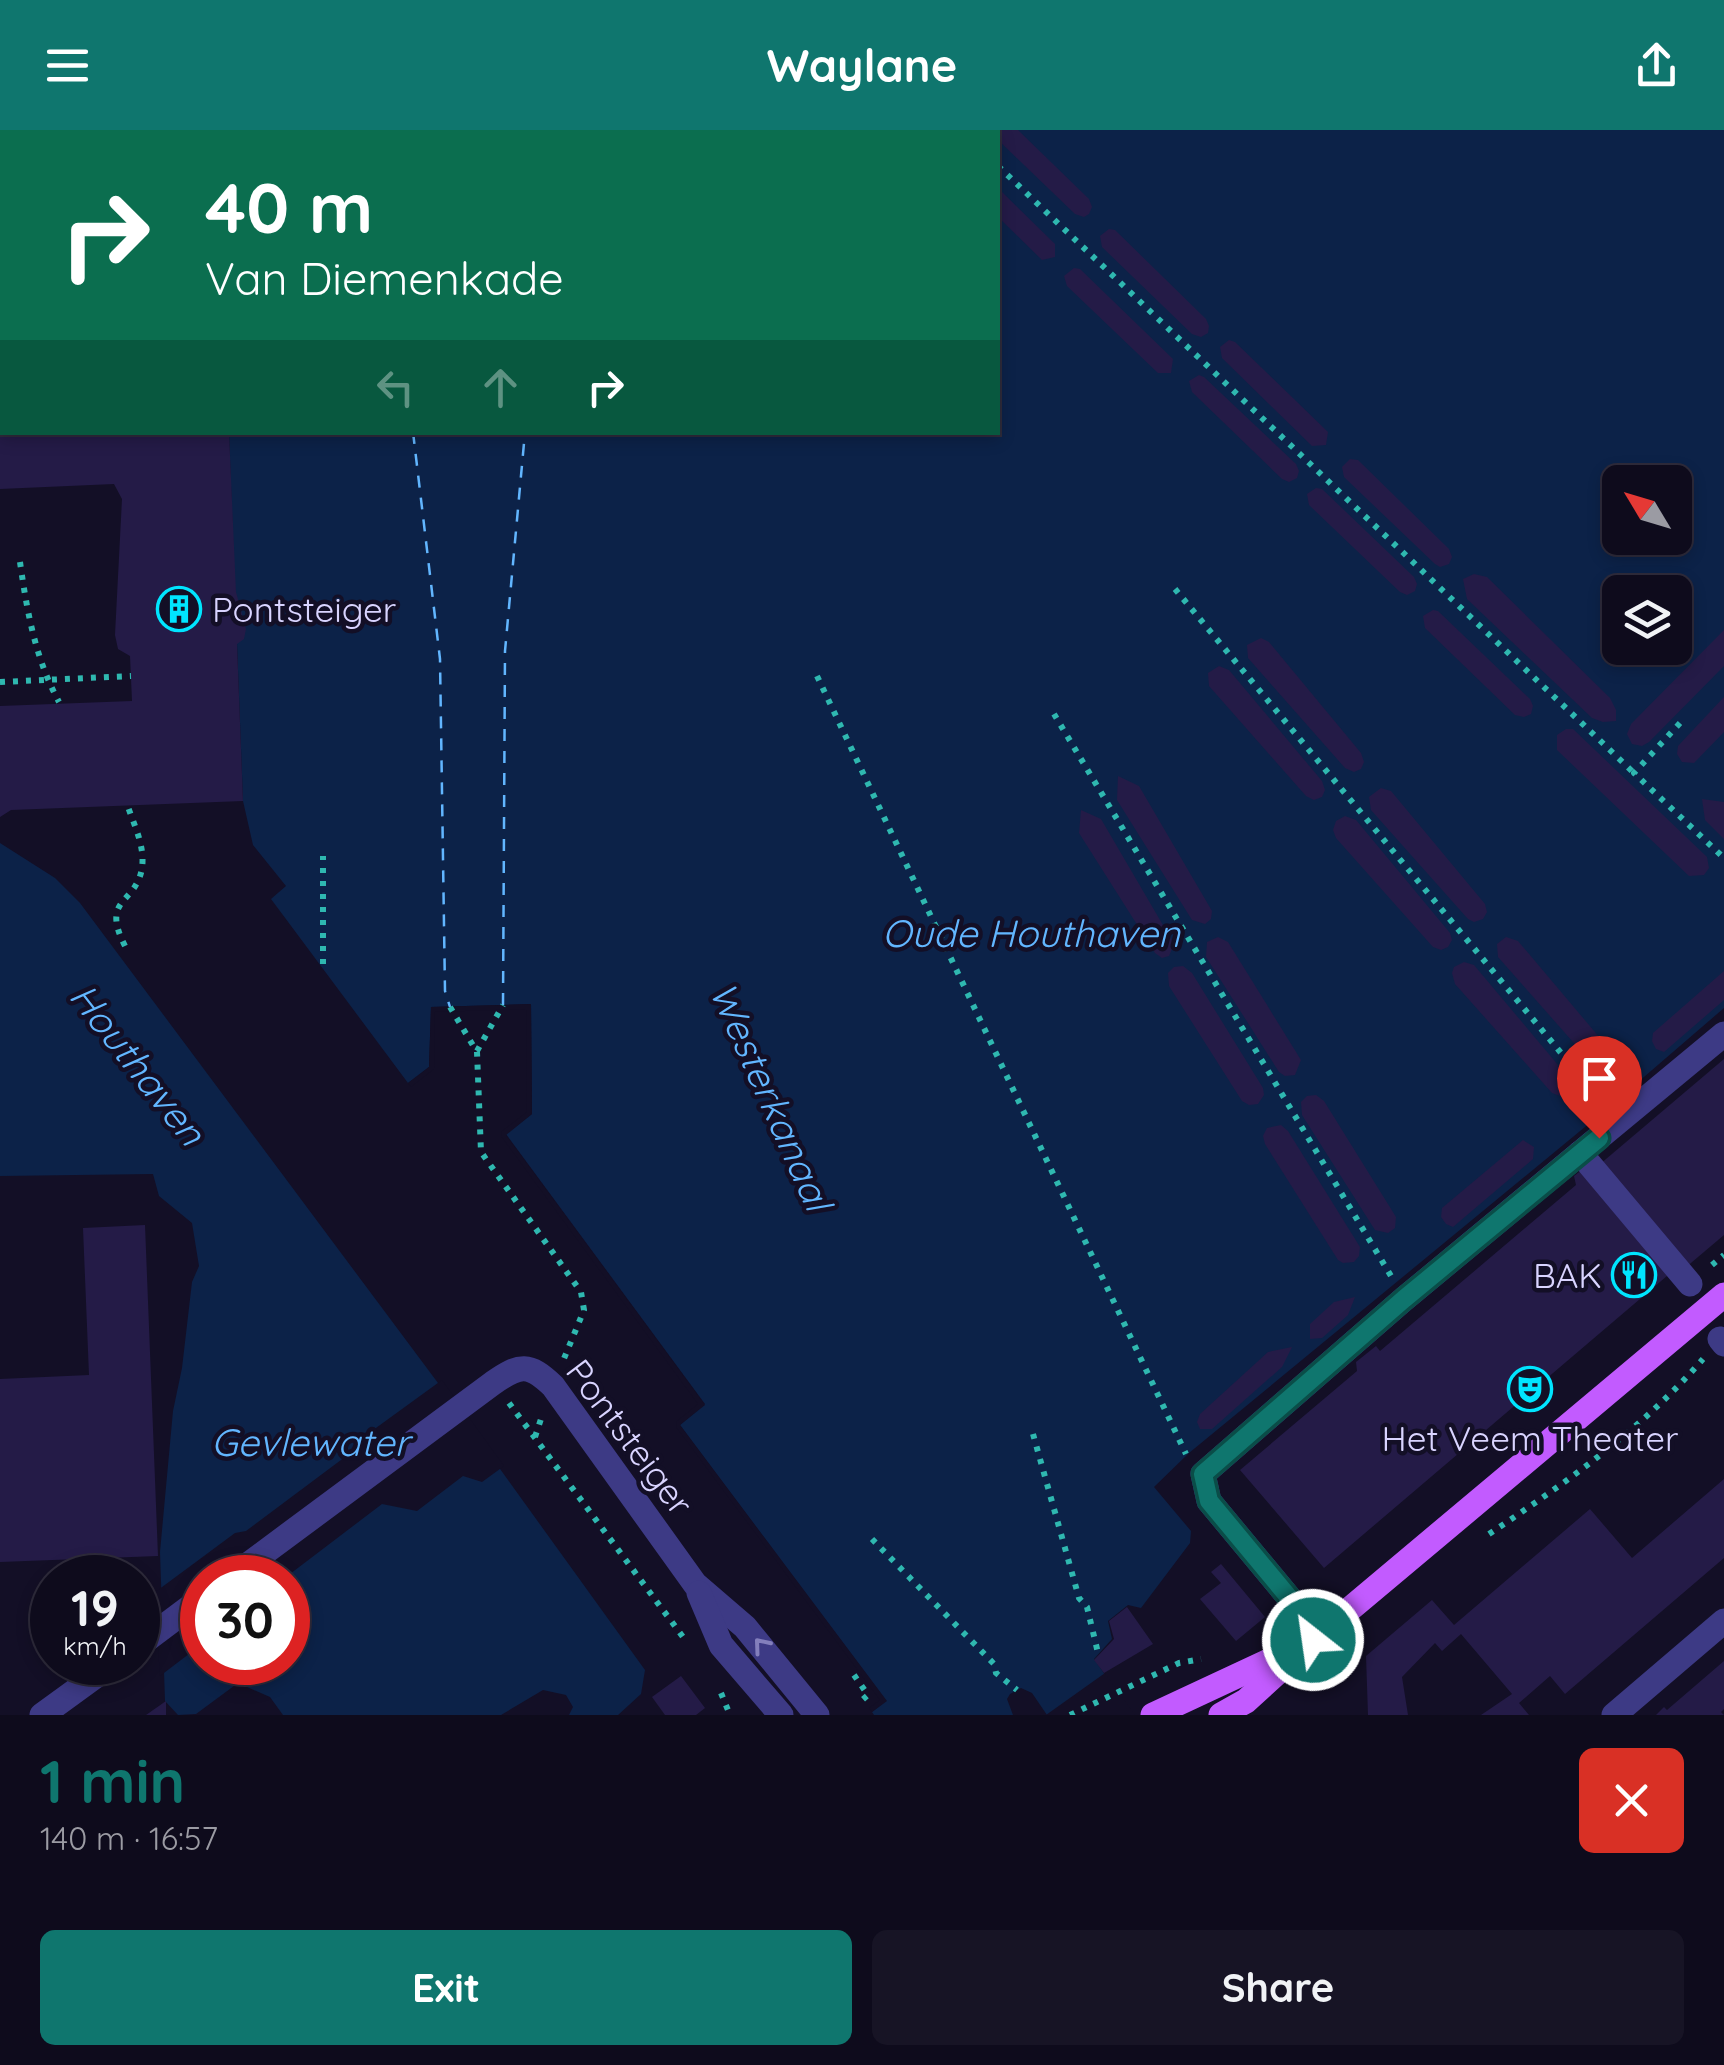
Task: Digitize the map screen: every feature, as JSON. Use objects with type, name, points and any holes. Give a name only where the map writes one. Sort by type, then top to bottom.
[{"type":"main road","points":[[1221,1715],[1245,1699],[1724,1295]]},
{"type":"main road","points":[[1153,1715],[1245,1699]]},
{"type":"street","points":[[1313,1640],[1301,1612],[1209,1501],[1203,1474],[1404,1299],[1724,1034]]},
{"type":"street","points":[[1580,1154],[1690,1284]]},
{"type":"street","name":"Pontsteiger","points":[[494,1383],[526,1367],[553,1386],[696,1584],[745,1627],[818,1715]]},
{"type":"street","points":[[261,1555],[494,1383]]},
{"type":"street","name":"Pontsteiger","points":[[696,1584],[721,1644],[781,1715]]},
{"type":"street","points":[[1614,1715],[1724,1621]]},
{"type":"street","points":[[42,1715],[83,1685]]},
{"type":"path","points":[[1000,168],[1724,858]]},
{"type":"path","points":[[20,562],[28,619],[47,680],[60,702]]},
{"type":"path","points":[[1176,589],[1618,1122]]},
{"type":"path","points":[[0,682],[131,676]]},
{"type":"path","points":[[818,676],[1184,1452],[1203,1474]]},
{"type":"path","points":[[1054,714],[1404,1299]]},
{"type":"path","points":[[1634,773],[1680,723]]},
{"type":"path","points":[[126,946],[116,926],[118,907],[139,878],[143,854],[128,808]]},
{"type":"path","points":[[323,856],[323,964]]},
{"type":"path","points":[[476,1052],[503,1006]]},
{"type":"path","points":[[450,1007],[476,1052],[481,1152],[581,1292],[584,1310],[553,1386]]},
{"type":"path","points":[[1473,1545],[1580,1472],[1666,1402],[1722,1342]]},
{"type":"path","points":[[494,1383],[694,1652]]},
{"type":"path","points":[[1033,1434],[1078,1598],[1086,1606],[1098,1653]]},
{"type":"path","points":[[872,1539],[994,1664],[996,1673],[1018,1690]]},
{"type":"path","points":[[854,1675],[868,1695],[860,1702]]},
{"type":"path","points":[[717,1683],[730,1715]]},
{"type":"path","points":[[1070,1715],[1118,1691]]},
{"type":"water","name":"Oude Houthaven","points":[[1000,130],[1724,130],[1724,1008],[1189,1453],[1154,1487],[1191,1531],[1190,1543],[1141,1608],[1128,1605],[1108,1621],[1112,1639],[1094,1659],[1133,1715],[1047,1715],[1032,1693],[1021,1688],[1007,1699],[1013,1715],[874,1715],[872,1712],[886,1701],[680,1425],[705,1404],[506,1134],[532,1114],[531,1004],[431,1007],[429,1067],[408,1083],[271,899],[286,886],[253,845],[243,801],[229,435],[1000,435]]},
{"type":"water","name":"Gevlewater","points":[[0,843],[55,878],[80,903],[438,1383],[645,1670],[641,1694],[618,1715],[569,1715],[573,1707],[566,1695],[543,1690],[501,1715],[283,1715],[270,1697],[243,1685],[310,1685],[310,1555],[180,1555],[180,1685],[235,1685],[196,1714],[178,1715],[165,1701],[160,1552],[173,1411],[192,1282],[199,1266],[192,1223],[159,1196],[153,1174],[0,1176]]},
{"type":"pier","points":[[531,1004],[532,1114],[506,1135],[705,1405],[680,1425],[887,1701],[872,1712],[869,1708],[880,1700],[676,1427],[677,1421],[698,1404],[501,1136],[527,1112],[526,1009],[435,1012],[434,1069],[411,1087],[408,1083],[429,1067],[431,1007]]},
{"type":"pier","points":[[442,1380],[504,1466],[482,1482],[463,1476],[417,1511],[382,1504],[310,1559],[310,1555],[205,1555],[235,1533],[246,1531],[349,1454],[358,1441]]},
{"type":"pier","points":[[180,1574],[180,1661],[160,1676],[160,1589]]},
{"type":"pier","points":[[1105,1673],[1135,1715],[1046,1715]]},
{"type":"building","points":[[1000,130],[1018,130],[1089,199],[1089,214],[1075,214],[1000,142]]},
{"type":"building","points":[[1000,190],[1055,244],[1055,257],[1042,260],[1000,219]]},
{"type":"building","points":[[1109,229],[1115,230],[1206,319],[1208,333],[1201,337],[1192,334],[1102,247],[1100,236]]},
{"type":"building","points":[[1074,268],[1080,269],[1173,359],[1171,373],[1158,373],[1067,286],[1064,276]]},
{"type":"building","points":[[1229,340],[1328,432],[1326,445],[1312,446],[1222,358],[1220,347]]},
{"type":"building","points":[[1199,375],[1296,464],[1297,478],[1289,482],[1282,479],[1192,392],[1189,381]]},
{"type":"building","name":"Pontsteiger","points":[[0,435],[229,435],[236,592],[246,629],[244,639],[237,644],[243,801],[11,810],[0,817],[0,706],[132,701],[130,656],[118,649],[115,635],[122,499],[114,484],[0,489]]},
{"type":"building","points":[[1350,459],[1358,460],[1449,549],[1449,564],[1435,564],[1344,477],[1342,467]]},
{"type":"building","points":[[1322,489],[1414,577],[1415,591],[1407,595],[1400,592],[1309,505],[1307,494]]},
{"type":"building","points":[[1474,574],[1487,577],[1610,698],[1616,721],[1592,718],[1467,599],[1463,579]]},
{"type":"building","points":[[1433,610],[1530,699],[1531,714],[1515,715],[1425,628],[1423,616]]},
{"type":"building","points":[[1724,630],[1724,666],[1649,742],[1642,746],[1632,744],[1627,734],[1631,724]]},
{"type":"building","points":[[1261,638],[1269,642],[1361,753],[1361,769],[1354,772],[1345,768],[1248,658],[1247,645]]},
{"type":"building","points":[[1219,666],[1229,670],[1322,781],[1322,797],[1314,800],[1306,796],[1209,686],[1208,673]]},
{"type":"building","points":[[1724,697],[1724,732],[1694,763],[1682,762],[1678,746]]},
{"type":"building","points":[[1573,729],[1707,857],[1709,868],[1704,875],[1689,876],[1557,750],[1557,735]]},
{"type":"building","points":[[1118,776],[1139,786],[1212,911],[1205,924],[1192,920],[1117,800]]},
{"type":"building","points":[[1381,788],[1391,791],[1485,904],[1487,912],[1483,919],[1468,919],[1371,810],[1369,797]]},
{"type":"building","points":[[1702,799],[1724,802],[1724,839],[1705,820]]},
{"type":"building","points":[[1081,810],[1101,819],[1174,944],[1169,956],[1162,958],[1155,953],[1079,833]]},
{"type":"building","points":[[1345,816],[1356,820],[1450,933],[1448,947],[1433,947],[1336,838],[1336,821]]},
{"type":"building","points":[[1218,937],[1228,942],[1301,1060],[1295,1075],[1279,1072],[1206,957],[1207,942]]},
{"type":"building","points":[[1506,937],[1518,941],[1611,1051],[1611,1068],[1604,1071],[1595,1067],[1498,957],[1497,944]]},
{"type":"building","points":[[1464,962],[1474,965],[1569,1078],[1567,1093],[1552,1093],[1455,984],[1454,967]]},
{"type":"building","points":[[1183,966],[1192,973],[1263,1088],[1264,1095],[1258,1104],[1242,1101],[1169,986],[1168,973]]},
{"type":"building","points":[[1724,971],[1724,1000],[1664,1052],[1656,1049],[1653,1033]]},
{"type":"building","points":[[1724,1059],[1724,1235],[1685,1268],[1599,1165]]},
{"type":"building","points":[[1316,1095],[1324,1101],[1396,1217],[1395,1228],[1388,1233],[1375,1230],[1302,1115],[1301,1102]]},
{"type":"building","points":[[1281,1125],[1360,1247],[1354,1262],[1338,1260],[1265,1144],[1267,1128]]},
{"type":"building","points":[[1523,1140],[1534,1147],[1533,1159],[1453,1227],[1446,1224],[1441,1217],[1442,1208]]},
{"type":"building","points":[[1583,1169],[1674,1270],[1324,1568],[1240,1470],[1357,1371],[1356,1362],[1376,1346],[1380,1351],[1576,1185],[1574,1176]]},
{"type":"building","points":[[145,1225],[158,1555],[30,1555],[30,1561],[0,1562],[0,1379],[89,1375],[83,1228]]},
{"type":"building","points":[[1355,1297],[1348,1315],[1322,1338],[1310,1339],[1310,1324],[1334,1302]]},
{"type":"building","points":[[1292,1347],[1282,1367],[1212,1429],[1200,1429],[1200,1414],[1268,1352]]},
{"type":"building","points":[[1724,1479],[1724,1558],[1565,1694],[1550,1676],[1519,1703],[1529,1715],[1481,1715],[1512,1694],[1461,1634],[1442,1651],[1435,1643],[1402,1677],[1408,1715],[1368,1715],[1366,1656],[1432,1600],[1454,1625],[1590,1509],[1632,1558]]},
{"type":"building","points":[[1221,1564],[1265,1617],[1236,1641],[1200,1599],[1221,1583],[1211,1572]]},
{"type":"building","points":[[1127,1607],[1153,1644],[1104,1673],[1094,1660],[1114,1639],[1109,1621]]},
{"type":"building","points":[[1724,1661],[1724,1715],[1656,1715],[1664,1707],[1667,1710]]},
{"type":"building","points":[[681,1676],[705,1708],[696,1715],[665,1715],[652,1697]]},
{"type":"building","points":[[166,1701],[166,1715],[146,1715]]},
{"type":"ferry route","points":[[413,435],[440,659],[445,991],[450,1007]]},
{"type":"ferry route","points":[[503,1005],[505,651],[525,435]]},
{"type":"place","name":"Pontsteiger","points":[[179,609]]},
{"type":"place","name":"BAK","points":[[1634,1275]]},
{"type":"place","name":"Het Veem Theater","points":[[1530,1389]]},
{"type":"route","points":[[1313,1640],[1301,1612],[1209,1501],[1203,1474],[1404,1299],[1599,1138]]},
{"type":"water label","name":"Houthaven","points":[[138,1064]]},
{"type":"water label","name":"Westerkanaal","points":[[771,1096]]}]
